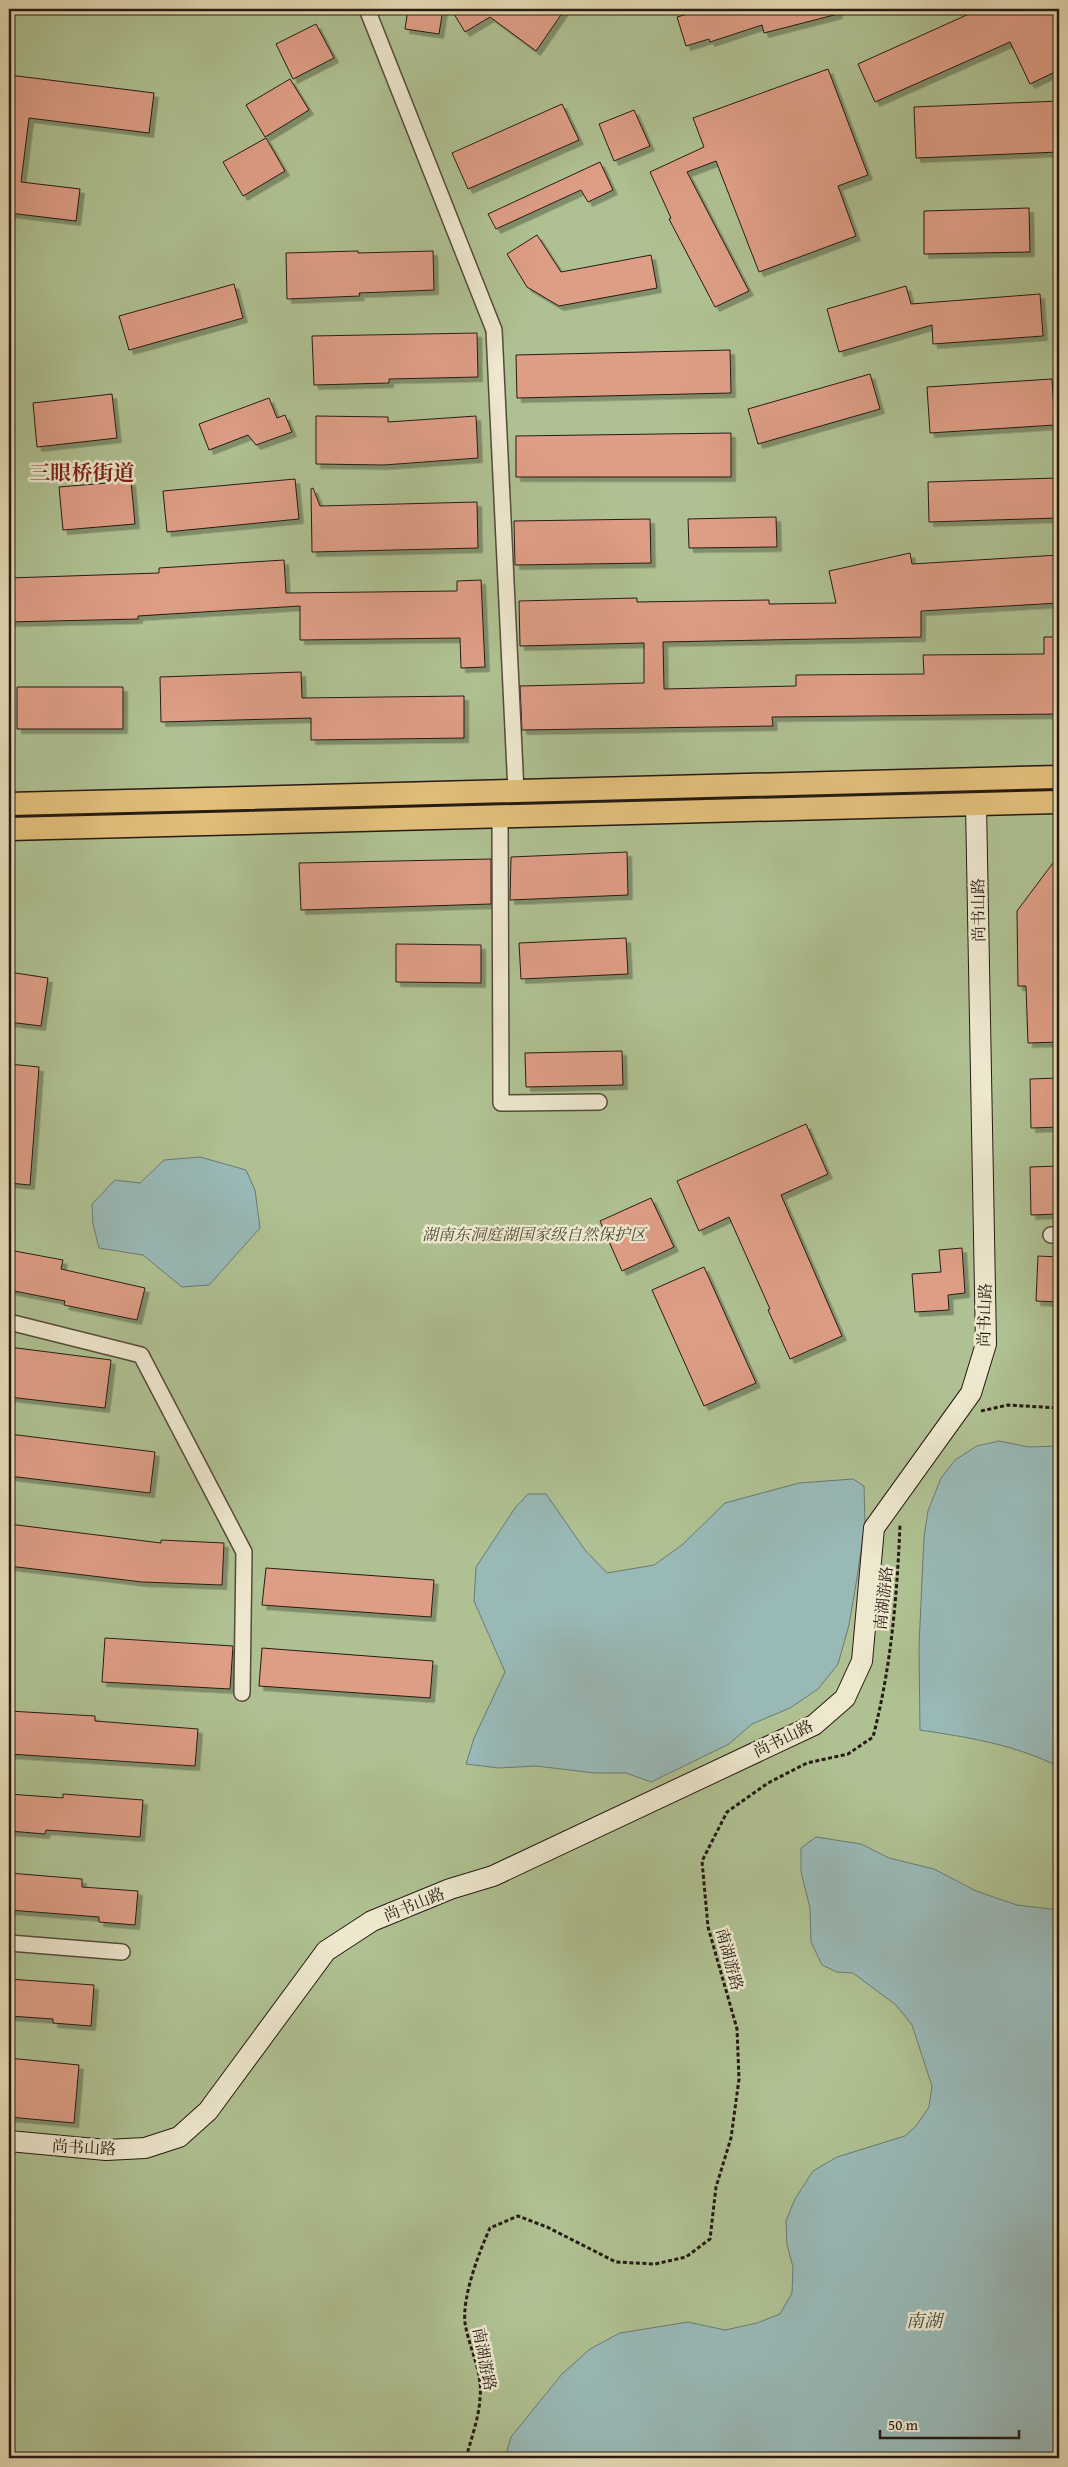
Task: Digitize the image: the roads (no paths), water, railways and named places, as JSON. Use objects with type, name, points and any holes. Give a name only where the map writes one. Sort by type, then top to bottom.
[{"type":"main road","points":[[9,804],[1059,777]]},
{"type":"main road","points":[[9,829],[1059,802]]},
{"type":"street","points":[[366,9],[494,330],[516,792]]},
{"type":"street","name":"尚书山路","points":[[9,2141],[106,2150],[145,2148],[178,2137],[208,2111],[326,1950],[372,1921],[450,1889],[493,1876],[814,1725],[845,1698],[862,1661],[874,1528],[971,1393],[986,1344],[976,804]]},
{"type":"street","points":[[500,817],[500,1103],[599,1102]]},
{"type":"street","points":[[9,1322],[141,1355],[244,1552],[242,1694]]},
{"type":"street","points":[[9,1943],[122,1952]]},
{"type":"water","points":[[200,1157],[246,1170],[255,1190],[260,1228],[209,1285],[182,1287],[143,1255],[99,1248],[93,1224],[92,1204],[115,1180],[140,1183],[164,1160]]},
{"type":"water","points":[[999,1441],[1029,1447],[1059,1446],[1059,1767],[1009,1747],[920,1730],[919,1646],[924,1537],[928,1511],[941,1478],[955,1460],[977,1446]]},
{"type":"water","points":[[853,1479],[864,1486],[865,1522],[857,1578],[849,1625],[838,1664],[818,1689],[790,1708],[752,1724],[729,1744],[651,1782],[626,1773],[595,1773],[536,1766],[499,1768],[466,1764],[474,1738],[505,1672],[474,1601],[476,1567],[515,1508],[528,1494],[546,1494],[585,1550],[607,1573],[654,1565],[682,1545],[725,1503],[799,1483]]},
{"type":"water","name":"南湖","points":[[816,1837],[861,1844],[889,1858],[934,1869],[976,1891],[1017,1905],[1059,1910],[1059,2458],[505,2458],[511,2437],[562,2374],[590,2349],[620,2333],[688,2322],[725,2330],[757,2323],[780,2314],[792,2293],[793,2267],[787,2245],[786,2221],[795,2199],[813,2171],[837,2157],[905,2136],[916,2126],[929,2107],[932,2086],[912,2025],[896,2005],[853,1973],[837,1972],[822,1965],[811,1942],[810,1908],[801,1872],[801,1848]]},
{"type":"district","name":"三眼桥街道","points":[[82,473]]},
{"type":"park label","name":"湖南东洞庭湖国家级自然保护区","points":[[534,1234]]}]
